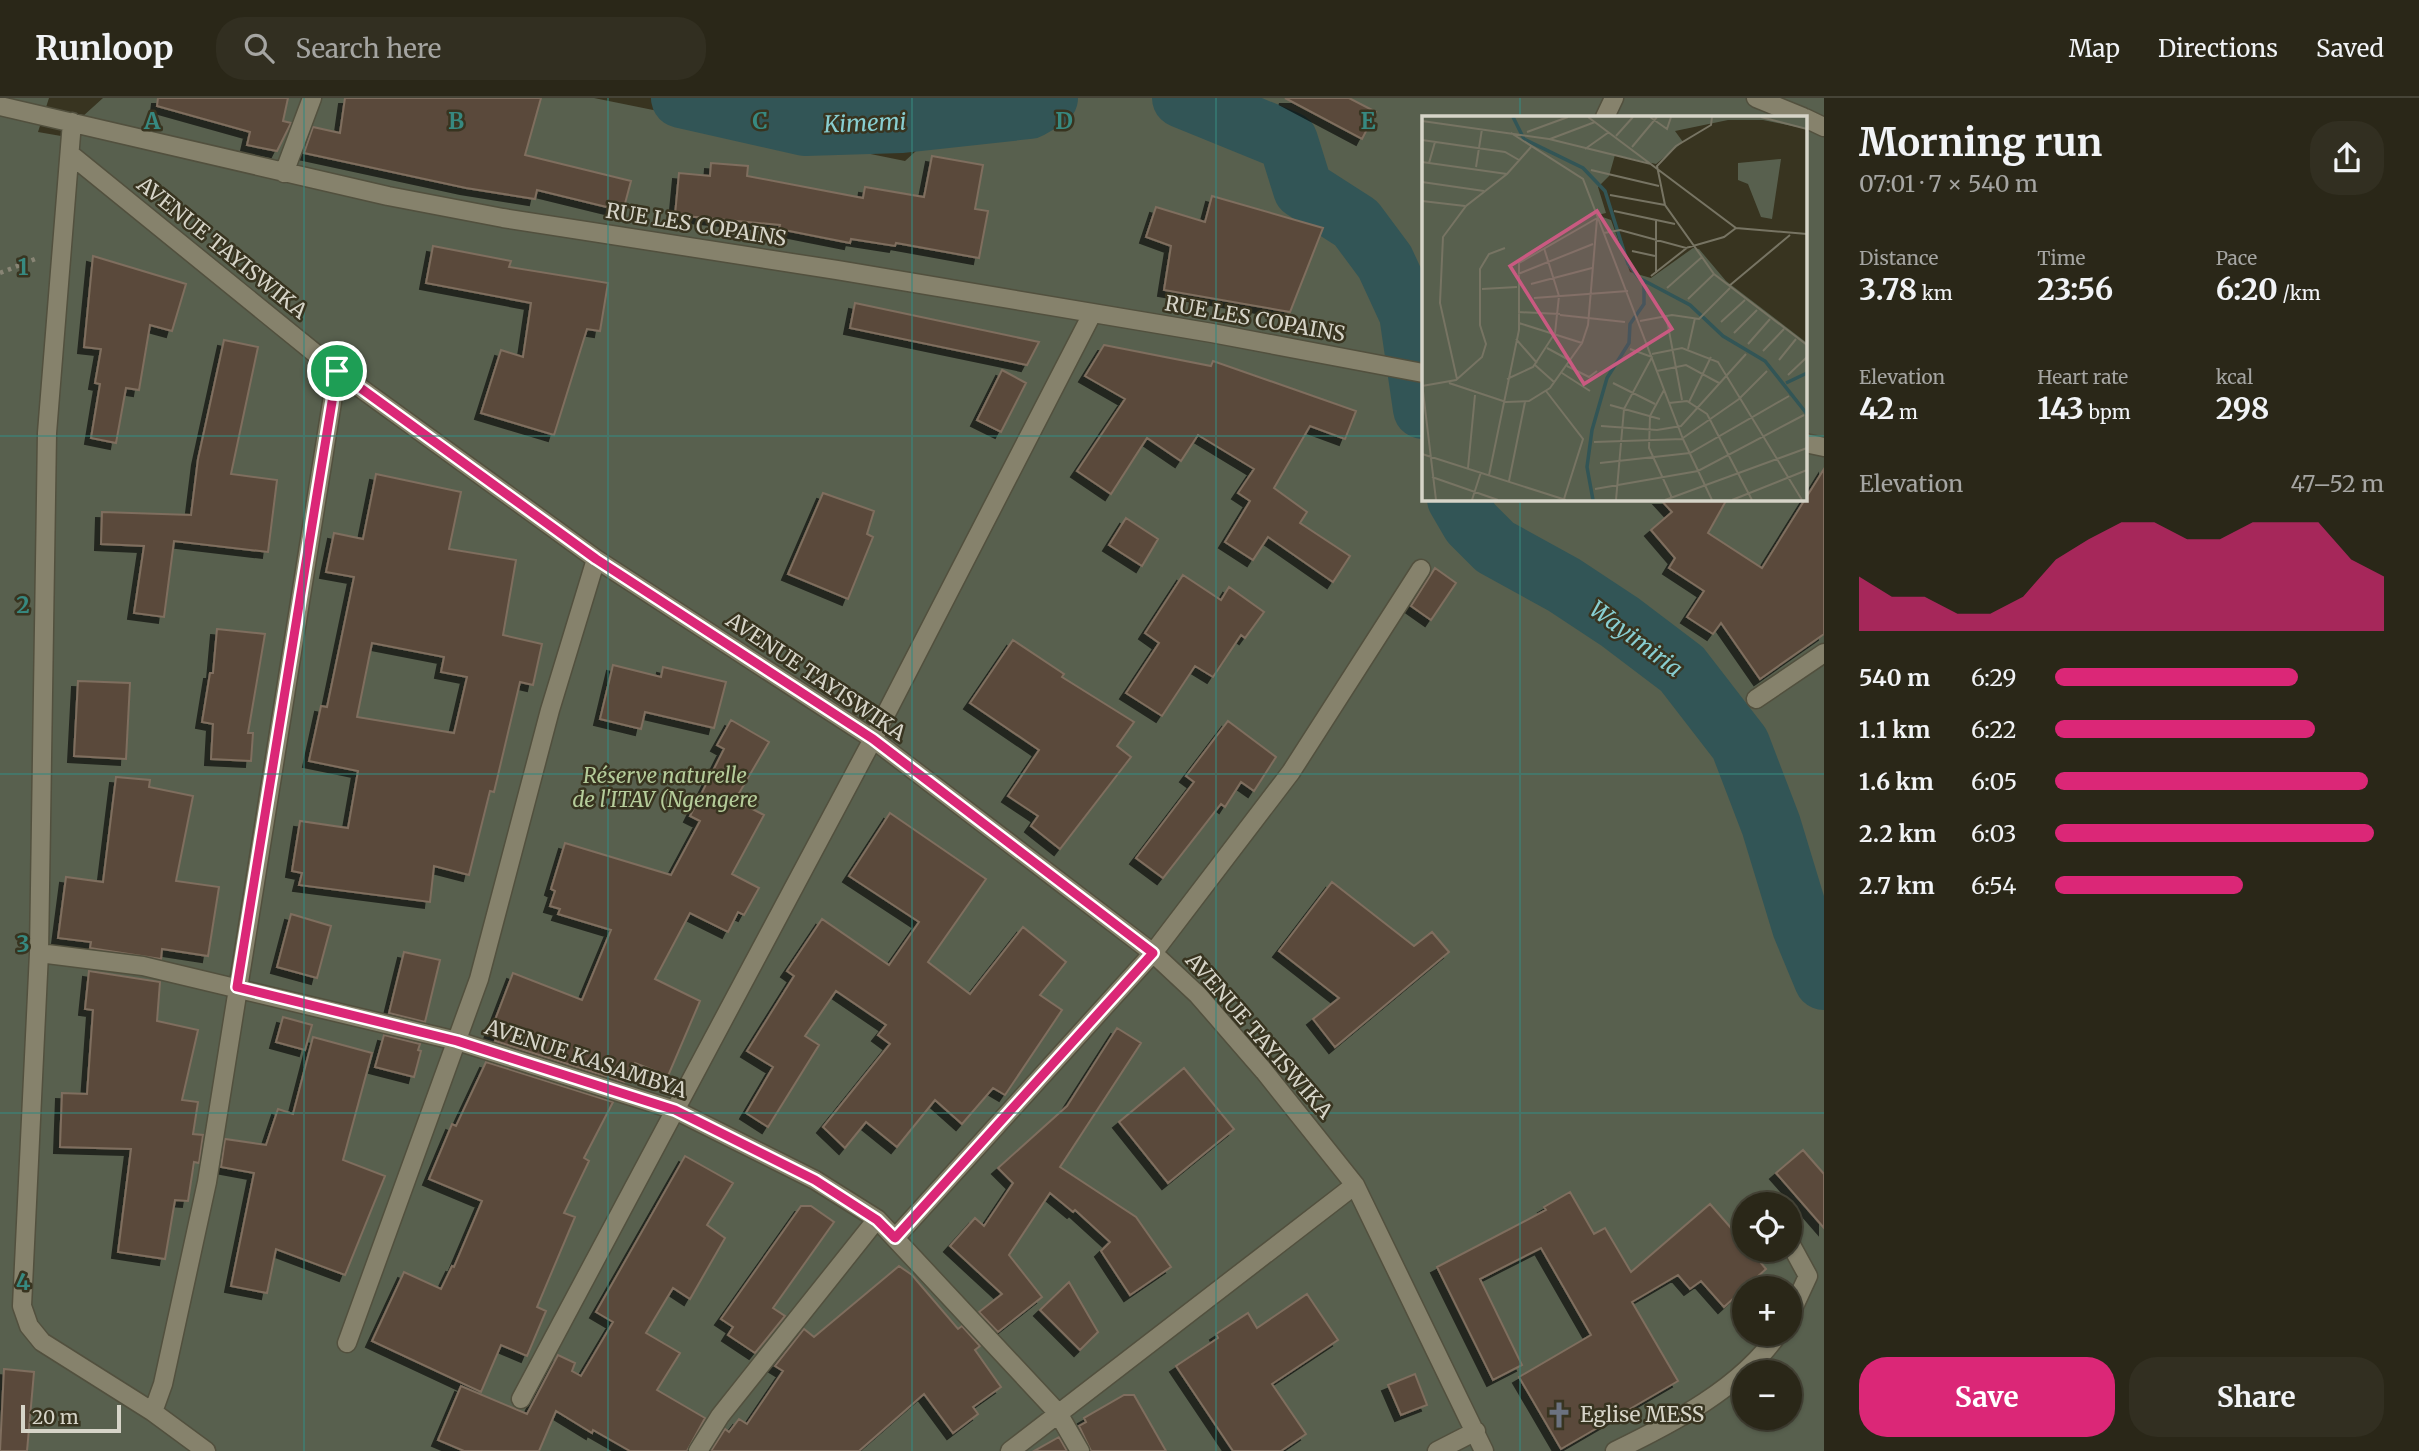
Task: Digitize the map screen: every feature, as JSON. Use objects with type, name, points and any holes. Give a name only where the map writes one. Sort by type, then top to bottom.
[{"type":"street","points":[[284,173],[312,98]]},
{"type":"street","points":[[1605,116],[1614,98]]},
{"type":"street","points":[[1756,98],[1799,116]]},
{"type":"street","name":"RUE LES COPAINS","points":[[0,106],[284,173],[503,218],[1092,314],[1422,373]]},
{"type":"street","points":[[1806,119],[1824,127]]},
{"type":"street","points":[[72,122],[47,433],[39,953],[22,1306],[29,1326],[42,1342],[153,1412],[206,1451]]},
{"type":"street","name":"AVENUE TAYISWIKA","points":[[70,154],[337,371],[596,559],[873,739],[1153,953],[1198,995],[1264,1070],[1354,1185],[1484,1451]]},
{"type":"street","points":[[521,1399],[873,739],[1092,314]]},
{"type":"street","points":[[153,1412],[163,1384],[207,1182],[337,371]]},
{"type":"street","points":[[1806,443],[1824,447]]},
{"type":"street","points":[[347,1343],[457,1041],[485,954],[550,710],[596,559]]},
{"type":"street","points":[[895,1238],[1153,953],[1291,772],[1421,569]]},
{"type":"street","points":[[1756,699],[1824,653]]},
{"type":"street","name":"AVENUE KASAMBYA","points":[[39,953],[143,966],[457,1041],[675,1110],[815,1180],[877,1220],[1058,1413],[1080,1451]]},
{"type":"street","points":[[1010,1451],[1354,1185]]},
{"type":"street","points":[[698,1451],[720,1416],[877,1220]]},
{"type":"street","points":[[1800,1262],[1808,1276],[1802,1289]]},
{"type":"street","points":[[1615,1451],[1656,1431],[1732,1382],[1766,1346]]},
{"type":"street","points":[[1437,1451],[1476,1432]]},
{"type":"path","points":[[0,273],[62,248]]},
{"type":"green space","name":"Réserve naturelle de l'ITAV (Ngengere","points":[[0,98],[49,98],[38,132],[61,136],[103,98],[594,98],[905,161],[974,98],[1824,98],[1824,1451],[0,1451]]},
{"type":"building","points":[[158,98],[288,98],[283,121],[291,123],[277,151],[247,145],[250,132],[157,106]]},
{"type":"building","points":[[345,98],[541,98],[525,155],[631,181],[623,211],[537,190],[535,199],[466,188],[304,153],[313,127],[340,133]]},
{"type":"building","points":[[1285,98],[1349,98],[1376,112],[1362,139]]},
{"type":"building","points":[[932,156],[983,165],[975,209],[988,211],[979,258],[896,243],[895,246],[851,239],[850,243],[779,229],[780,225],[675,215],[679,173],[710,176],[711,163],[748,166],[747,176],[863,198],[865,187],[924,197]]},
{"type":"building","points":[[1212,196],[1323,228],[1290,312],[1164,290],[1171,246],[1146,237],[1156,207],[1205,222]]},
{"type":"building","points":[[433,246],[511,261],[509,267],[608,283],[600,331],[587,329],[554,435],[481,413],[501,350],[523,357],[531,303],[426,283]]},
{"type":"building","points":[[93,256],[186,284],[172,331],[150,325],[139,390],[126,388],[116,443],[91,438],[100,384],[95,383],[101,349],[84,347]]},
{"type":"building","points":[[855,303],[1039,342],[1027,365],[850,328]]},
{"type":"building","points":[[224,340],[258,347],[231,474],[277,480],[268,552],[174,541],[164,617],[134,613],[144,546],[101,544],[102,512],[191,515],[198,459]]},
{"type":"building","points":[[1104,345],[1211,366],[1213,361],[1356,411],[1345,439],[1310,426],[1274,488],[1307,512],[1300,523],[1350,556],[1333,582],[1268,537],[1253,560],[1225,542],[1250,501],[1238,493],[1254,469],[1198,435],[1181,461],[1147,438],[1111,494],[1077,471],[1125,399],[1085,376]]},
{"type":"building","points":[[1002,370],[1026,383],[1001,432],[977,420]]},
{"type":"building","points":[[1824,469],[1824,634],[1760,679],[1721,623],[1713,634],[1687,617],[1704,591],[1669,568],[1675,558],[1651,530],[1672,512],[1661,500],[1726,500],[1708,533],[1762,568]]},
{"type":"building","points":[[376,474],[461,492],[449,549],[516,560],[503,635],[542,644],[533,685],[520,682],[494,792],[490,791],[469,875],[434,866],[430,902],[299,885],[302,873],[292,871],[300,821],[348,828],[358,771],[309,761],[321,706],[327,707],[354,577],[326,572],[334,533],[363,539]],"holes":[[[372,643],[444,657],[441,672],[467,677],[454,733],[357,717]]]},
{"type":"building","points":[[823,493],[874,511],[867,534],[873,537],[848,599],[788,574]]},
{"type":"building","points":[[1126,518],[1158,539],[1142,566],[1109,545]]},
{"type":"building","points":[[1435,568],[1456,583],[1431,620],[1411,606]]},
{"type":"building","points":[[1183,575],[1221,600],[1229,587],[1264,612],[1245,638],[1241,635],[1213,677],[1195,666],[1162,716],[1126,693],[1159,643],[1145,633]]},
{"type":"building","points":[[217,629],[265,634],[248,733],[253,733],[251,761],[211,759],[213,724],[202,722],[210,673],[213,673]]},
{"type":"building","points":[[1013,640],[1064,674],[1062,677],[1134,722],[1117,746],[1131,757],[1060,849],[1031,826],[1038,816],[1008,796],[1039,750],[970,703]]},
{"type":"building","points":[[613,665],[661,677],[663,667],[726,682],[714,728],[645,712],[641,729],[600,719]]},
{"type":"building","points":[[78,681],[130,683],[126,759],[74,756]]},
{"type":"building","points":[[731,720],[769,742],[735,800],[764,815],[732,874],[759,888],[744,915],[738,912],[728,932],[690,913],[655,979],[700,1001],[668,1076],[635,1063],[624,1082],[495,1041],[498,1035],[490,1033],[513,973],[582,1000],[611,930],[558,914],[560,909],[550,906],[555,891],[551,889],[565,843],[671,875],[700,821],[690,816],[724,749],[717,745]]},
{"type":"building","points":[[1228,721],[1276,757],[1254,791],[1241,782],[1225,807],[1221,804],[1163,878],[1136,858],[1194,782],[1186,776]]},
{"type":"building","points":[[116,777],[150,780],[149,787],[193,796],[176,881],[219,887],[208,956],[162,949],[161,959],[90,948],[91,942],[58,938],[66,877],[103,882]]},
{"type":"building","points":[[890,813],[986,879],[928,962],[970,994],[1023,927],[1066,962],[1040,995],[1062,1010],[1005,1095],[993,1088],[962,1124],[935,1100],[897,1147],[866,1122],[845,1148],[823,1127],[890,1044],[878,1035],[886,1025],[836,991],[805,1036],[819,1045],[768,1127],[746,1113],[773,1067],[747,1051],[794,976],[787,971],[822,919],[889,965],[919,922],[849,876]]},
{"type":"building","points":[[1332,882],[1414,946],[1432,932],[1449,952],[1335,1047],[1313,1019],[1339,998],[1279,951]]},
{"type":"building","points":[[291,914],[331,926],[317,978],[277,967]]},
{"type":"building","points":[[404,952],[440,960],[425,1022],[389,1013]]},
{"type":"building","points":[[89,971],[160,982],[157,1021],[198,1030],[182,1100],[198,1102],[193,1134],[203,1135],[199,1163],[194,1162],[188,1201],[175,1200],[165,1259],[118,1252],[131,1149],[60,1147],[62,1093],[87,1094],[93,1010],[85,1009]]},
{"type":"building","points":[[283,1017],[312,1025],[305,1050],[276,1042]]},
{"type":"building","points":[[1117,1028],[1141,1043],[1060,1167],[1136,1217],[1171,1267],[1130,1295],[1101,1251],[1110,1242],[1075,1210],[1073,1212],[1050,1193],[1009,1255],[1042,1297],[998,1332],[979,1312],[1002,1294],[950,1246],[975,1218],[984,1226],[1013,1183],[998,1168],[1067,1106]]},
{"type":"building","points":[[384,1035],[420,1044],[418,1050],[421,1051],[414,1077],[375,1067]]},
{"type":"building","points":[[313,1037],[372,1053],[343,1160],[385,1176],[345,1275],[276,1249],[267,1293],[231,1286],[254,1173],[221,1167],[225,1139],[266,1145],[278,1109],[293,1114]]},
{"type":"building","points":[[486,1062],[613,1102],[584,1158],[589,1161],[564,1213],[575,1217],[537,1307],[546,1311],[527,1356],[501,1345],[481,1392],[372,1341],[404,1272],[441,1289],[452,1266],[454,1267],[482,1201],[429,1179],[452,1124],[456,1126]]},
{"type":"building","points":[[1184,1068],[1234,1129],[1168,1183],[1119,1122]]},
{"type":"building","points":[[1803,1150],[1824,1174],[1824,1228],[1802,1203],[1802,1192],[1793,1192],[1776,1173]]},
{"type":"building","points":[[685,1156],[733,1183],[707,1225],[725,1238],[690,1299],[673,1288],[646,1333],[680,1353],[657,1390],[705,1418],[687,1451],[630,1451],[593,1430],[592,1433],[556,1411],[539,1451],[464,1451],[438,1440],[461,1386],[527,1414],[558,1355],[575,1363],[572,1371],[581,1376],[613,1322],[596,1312]]},
{"type":"building","points":[[1570,1192],[1594,1234],[1605,1228],[1631,1272],[1710,1204],[1732,1229],[1732,1262],[1760,1262],[1766,1269],[1758,1276],[1732,1276],[1732,1300],[1724,1307],[1701,1281],[1690,1289],[1678,1275],[1632,1302],[1678,1381],[1561,1449],[1519,1377],[1591,1335],[1541,1248],[1480,1279],[1522,1365],[1493,1380],[1437,1267],[1546,1210],[1544,1207]]},
{"type":"building","points":[[801,1206],[811,1206],[834,1222],[773,1308],[785,1316],[755,1353],[728,1335],[733,1327],[721,1319]]},
{"type":"building","points":[[899,1266],[912,1275],[958,1329],[962,1326],[980,1346],[975,1350],[1001,1387],[973,1407],[978,1414],[953,1433],[924,1394],[859,1451],[711,1451],[725,1429],[729,1432],[739,1419],[747,1424],[783,1371],[775,1366],[804,1329],[814,1337]]},
{"type":"building","points":[[1069,1282],[1098,1332],[1080,1350],[1040,1310]]},
{"type":"building","points":[[1307,1294],[1338,1340],[1272,1384],[1306,1434],[1281,1451],[1233,1451],[1176,1366],[1218,1338],[1216,1334],[1248,1313],[1257,1328]]},
{"type":"building","points":[[4,1369],[34,1372],[27,1451],[0,1451]]},
{"type":"building","points":[[1415,1374],[1427,1405],[1401,1415],[1388,1385]]},
{"type":"building","points":[[1124,1395],[1134,1395],[1166,1451],[1091,1451],[1079,1426],[1086,1422],[1084,1418]]},
{"type":"building","points":[[1059,1437],[1067,1451],[1034,1451]]},
{"type":"waterway","name":"Kimemi","points":[[681,98],[805,126],[902,123],[1029,109],[1048,98]]},
{"type":"waterway","points":[[1182,98],[1288,141],[1303,189],[1356,223],[1385,262],[1409,314],[1422,402]]},
{"type":"waterway","name":"Wayimiria","points":[[1458,500],[1471,523],[1495,547],[1564,585],[1620,622],[1682,669],[1740,744],[1771,825],[1802,927],[1824,980]]},
{"type":"place","name":"Eglise MESS","points":[[1559,1415]]},
{"type":"route","points":[[337,371],[596,559],[873,739],[1153,953],[986,1141],[895,1238],[877,1220],[815,1180],[675,1110],[457,1041],[237,987],[337,371]]}]
